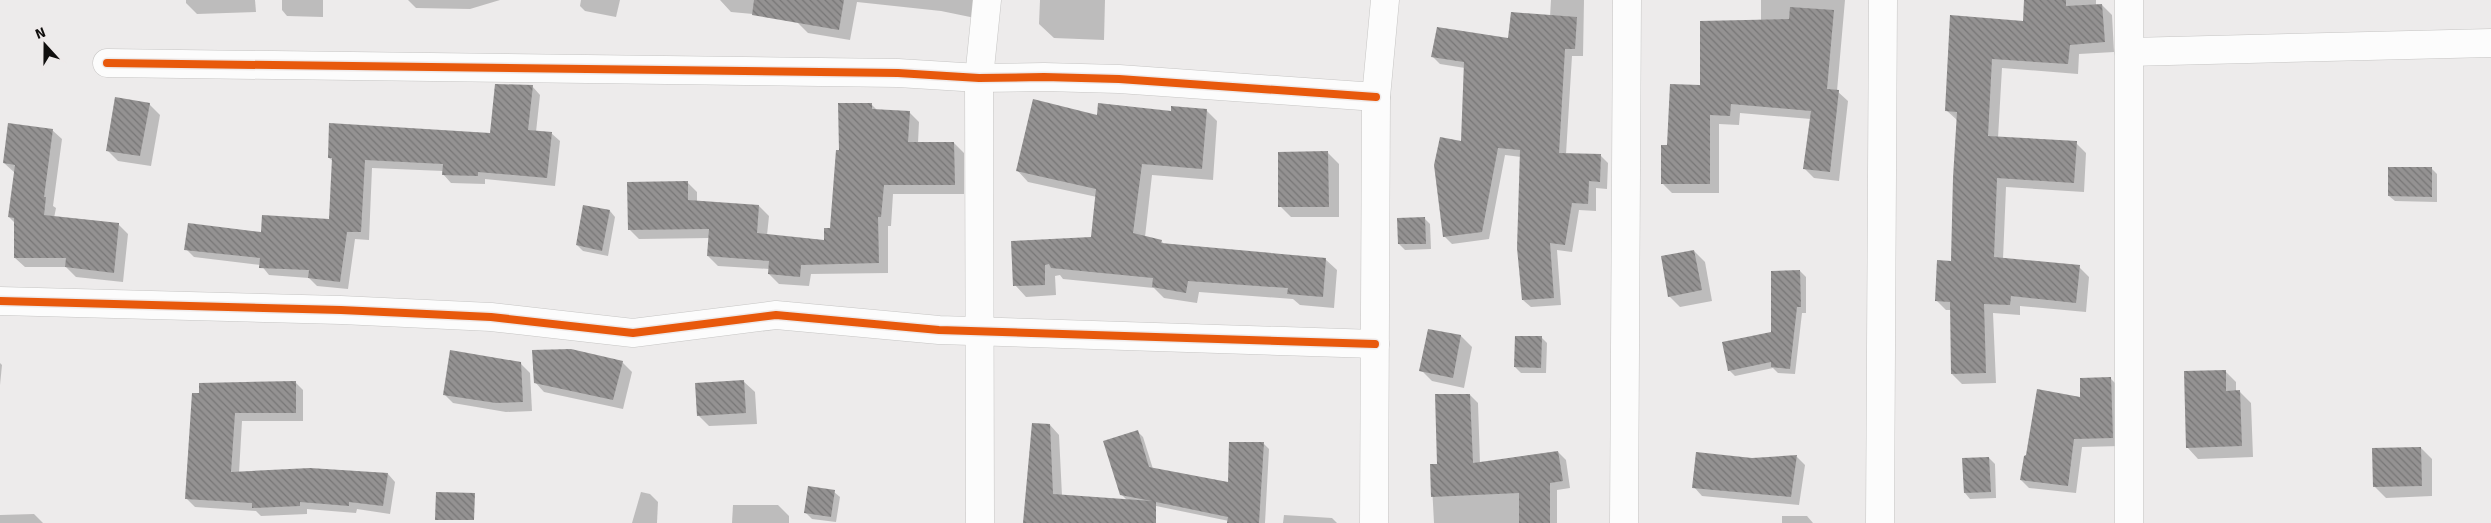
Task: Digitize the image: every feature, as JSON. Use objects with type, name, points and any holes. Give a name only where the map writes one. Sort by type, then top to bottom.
[{"type":"street","points":[[980,523],[978,331],[979,78],[987,0]]},
{"type":"street","points":[[1374,523],[1376,97],[1385,0]]},
{"type":"street","points":[[1624,523],[1627,0]]},
{"type":"street","points":[[1880,523],[1882,0]]},
{"type":"street","points":[[2129,0],[2129,523]]},
{"type":"street","points":[[2129,52],[2491,43]]},
{"type":"street","points":[[107,63],[898,73],[979,78],[1044,76],[1119,79],[1376,97]]},
{"type":"street","points":[[0,301],[341,310],[481,317],[633,333],[776,315],[939,330],[1375,344]]},
{"type":"building","points":[[754,0],[844,0],[839,30],[752,15]]},
{"type":"building","points":[[2024,0],[2066,0],[2066,6],[2102,4],[2105,42],[2070,45],[2068,64],[1992,59],[1988,136],[2077,141],[2074,183],[1997,178],[1994,257],[2080,265],[2076,303],[2011,296],[2010,305],[1984,304],[1986,373],[1951,374],[1950,302],[1935,301],[1937,260],[1951,261],[1957,112],[1945,111],[1950,15],[2023,21]]},
{"type":"building","points":[[1790,7],[1834,10],[1827,89],[1839,90],[1830,172],[1803,169],[1811,111],[1731,104],[1730,116],[1710,115],[1710,184],[1661,184],[1661,145],[1667,145],[1670,84],[1700,85],[1700,21],[1789,19]]},
{"type":"building","points":[[1511,12],[1577,17],[1575,49],[1565,49],[1559,153],[1601,154],[1600,182],[1589,181],[1588,204],[1572,203],[1565,245],[1550,243],[1554,298],[1522,300],[1517,248],[1520,150],[1498,148],[1482,232],[1443,237],[1434,165],[1440,137],[1461,141],[1464,62],[1431,57],[1437,27],[1508,38]]},
{"type":"building","points":[[495,84],[533,85],[528,130],[552,132],[547,178],[478,172],[478,176],[442,175],[443,164],[365,160],[361,232],[347,232],[340,282],[308,278],[309,270],[259,268],[260,258],[184,250],[188,223],[261,232],[262,215],[329,219],[332,158],[328,158],[329,123],[490,133]]},
{"type":"building","points":[[115,97],[150,103],[140,156],[106,151]]},
{"type":"building","points":[[1033,99],[1097,115],[1098,103],[1171,111],[1171,106],[1207,109],[1202,169],[1142,164],[1133,233],[1162,240],[1161,243],[1326,258],[1323,297],[1287,294],[1288,288],[1188,281],[1186,293],[1152,287],[1153,278],[1051,268],[1049,264],[1045,265],[1045,285],[1013,286],[1011,241],[1091,237],[1096,189],[1016,171]]},
{"type":"building","points":[[838,103],[872,103],[872,109],[910,111],[908,142],[954,142],[955,185],[884,185],[881,217],[878,217],[879,263],[801,265],[800,277],[768,274],[769,261],[707,256],[709,229],[628,230],[627,182],[688,181],[688,200],[759,205],[757,233],[824,240],[824,228],[830,228],[836,150],[839,150]]},
{"type":"building","points":[[8,123],[53,129],[44,197],[46,197],[44,215],[119,223],[114,273],[65,267],[66,258],[14,258],[14,218],[8,217],[15,165],[3,163]]},
{"type":"building","points":[[1328,151],[1329,207],[1278,207],[1278,152]]},
{"type":"building","points":[[2388,167],[2432,167],[2432,197],[2388,196]]},
{"type":"building","points":[[583,205],[610,210],[602,251],[576,245]]},
{"type":"building","points":[[1425,217],[1426,244],[1398,244],[1397,218]]},
{"type":"building","points":[[1694,250],[1702,290],[1668,297],[1661,256]]},
{"type":"building","points":[[1800,270],[1801,307],[1797,307],[1790,369],[1771,367],[1771,362],[1728,371],[1722,342],[1771,332],[1771,271]]},
{"type":"building","points":[[1428,329],[1461,335],[1453,378],[1419,371]]},
{"type":"building","points":[[1515,336],[1542,336],[1541,368],[1514,367]]},
{"type":"building","points":[[571,349],[623,361],[613,400],[534,383],[532,350]]},
{"type":"building","points":[[450,350],[521,362],[523,402],[496,403],[443,395]]},
{"type":"building","points":[[2226,370],[2226,391],[2240,390],[2242,446],[2186,448],[2184,371]]},
{"type":"building","points":[[2111,377],[2113,438],[2074,439],[2068,486],[2020,480],[2037,389],[2080,397],[2080,378]]},
{"type":"building","points":[[744,380],[746,413],[697,416],[695,383]]},
{"type":"building","points":[[296,381],[296,413],[235,413],[231,472],[310,468],[388,473],[383,506],[349,502],[349,506],[300,502],[300,506],[252,508],[252,503],[185,499],[192,393],[199,393],[199,383]]},
{"type":"building","points":[[1435,394],[1470,394],[1473,463],[1558,451],[1563,481],[1550,483],[1550,523],[1519,523],[1519,493],[1431,497],[1430,464],[1437,464]]},
{"type":"building","points":[[1032,423],[1050,424],[1053,494],[1152,501],[1120,495],[1103,441],[1138,430],[1149,467],[1228,482],[1229,442],[1264,442],[1259,523],[1227,523],[1228,517],[1156,502],[1156,523],[1023,523]]},
{"type":"building","points":[[2421,447],[2422,486],[2373,487],[2372,448]]},
{"type":"building","points":[[1696,452],[1752,458],[1797,455],[1791,497],[1692,488]]},
{"type":"building","points":[[1989,457],[1991,492],[1964,493],[1962,458]]},
{"type":"building","points":[[808,486],[835,490],[831,517],[804,513]]},
{"type":"building","points":[[436,492],[475,493],[474,520],[435,520]]},
{"type":"cycle path","points":[[107,63],[898,73],[979,78],[1119,79],[1376,97]]},
{"type":"cycle path","points":[[0,301],[341,310],[491,317],[633,333],[776,315],[939,330],[1375,344]]}]
